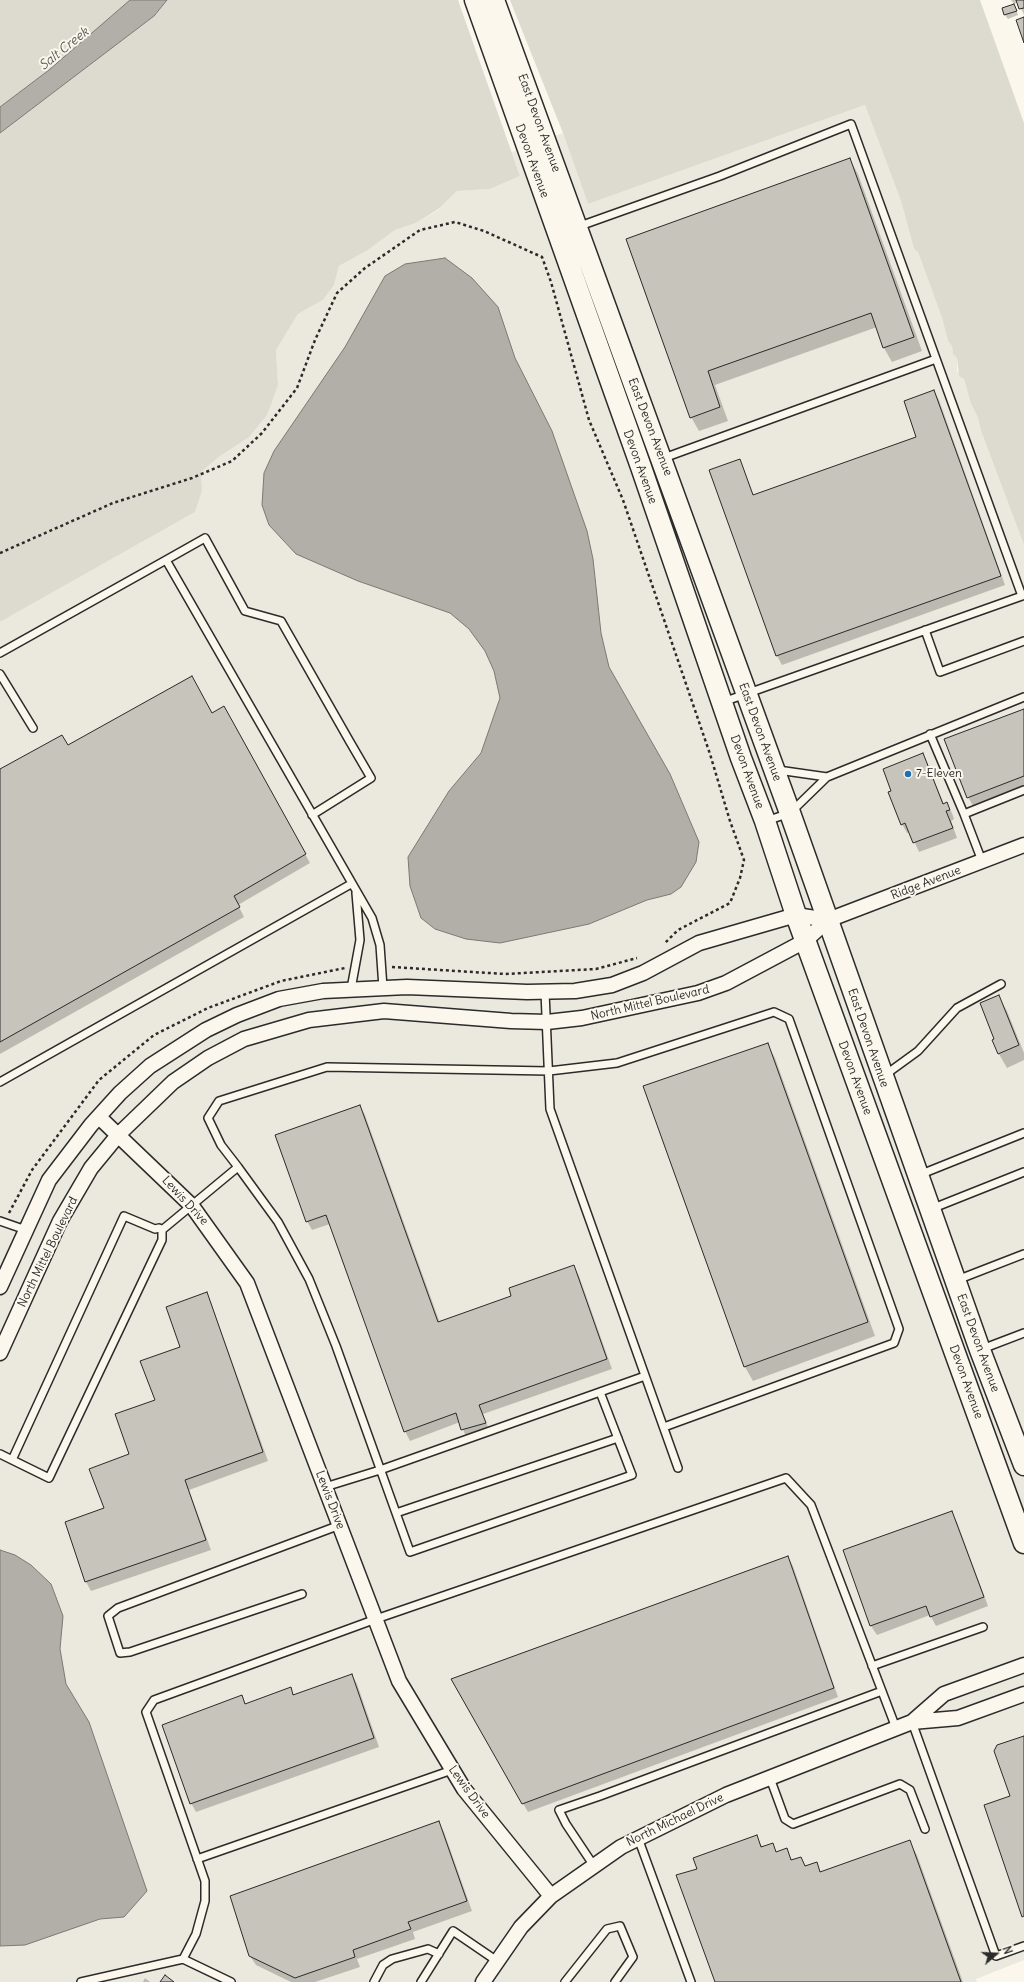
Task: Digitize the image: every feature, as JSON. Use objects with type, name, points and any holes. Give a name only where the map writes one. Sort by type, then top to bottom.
[{"type":"main road","name":"Devon Avenue","points":[[475,0],[568,231],[652,463],[723,702],[796,915],[1024,1544]]},
{"type":"main road","name":"East Devon Avenue","points":[[494,0],[568,231]]},
{"type":"main road","name":"East Devon Avenue","points":[[652,463],[746,693],[828,920],[929,1210],[980,1350],[1022,1453]]},
{"type":"street","name":"Ridge Avenue","points":[[828,920],[1024,845]]},
{"type":"street","points":[[0,1287],[50,1180],[66,1155],[120,1092],[150,1066],[206,1030],[237,1014],[280,999],[323,991],[351,989],[407,987],[545,992],[575,991],[612,985],[643,973],[699,943],[796,915],[828,920]]},
{"type":"street","name":"North Mittel Boulevard","points":[[0,1354],[60,1221],[91,1168],[119,1134],[173,1082],[208,1058],[244,1039],[309,1020],[384,1012],[511,1021],[548,1022],[582,1018],[698,993],[726,983],[805,941],[828,920]]},
{"type":"street","name":"Lewis Drive","points":[[99,1117],[119,1134],[192,1206],[247,1283],[399,1681],[464,1789],[551,1896]]},
{"type":"street","name":"North Michael Drive","points":[[912,1722],[944,1694],[1024,1665]]},
{"type":"street","name":"North Michael Drive","points":[[483,1982],[521,1927],[551,1896],[621,1847],[726,1795],[896,1728],[912,1722],[958,1718],[1024,1694]]},
{"type":"lane","points":[[568,231],[720,176],[851,124],[1024,604]]},
{"type":"lane","points":[[652,463],[936,359]]},
{"type":"lane","points":[[0,653],[205,538],[244,611],[280,621],[371,778],[312,815]]},
{"type":"lane","points":[[166,560],[351,884],[372,918],[380,945],[383,988]]},
{"type":"lane","points":[[723,702],[1022,596]]},
{"type":"lane","points":[[925,630],[940,672],[1024,641]]},
{"type":"lane","points":[[0,674],[33,728]]},
{"type":"lane","points":[[765,821],[790,813],[827,777],[1024,697]]},
{"type":"lane","points":[[930,734],[982,861]]},
{"type":"lane","points":[[774,770],[827,777]]},
{"type":"lane","points":[[964,814],[1024,790]]},
{"type":"lane","points":[[0,1082],[351,884]]},
{"type":"lane","points":[[351,989],[360,940],[356,891]]},
{"type":"lane","points":[[882,1077],[918,1050],[957,1008],[1001,984]]},
{"type":"lane","points":[[545,992],[548,1022],[550,1109],[678,1468]]},
{"type":"lane","points":[[600,1392],[632,1475],[410,1552],[336,1346],[309,1279],[278,1222],[221,1145],[208,1118],[219,1101],[327,1067],[549,1071],[617,1063],[774,1012],[789,1019],[899,1329],[894,1343],[664,1427]]},
{"type":"lane","points":[[917,1176],[1024,1133]]},
{"type":"lane","points":[[162,1230],[238,1167]]},
{"type":"lane","points":[[929,1210],[1024,1172]]},
{"type":"lane","points":[[12,1460],[124,1216],[162,1230]]},
{"type":"lane","points":[[2,1222],[26,1230]]},
{"type":"lane","points":[[0,1454],[49,1478],[162,1240],[162,1230]]},
{"type":"lane","points":[[955,1281],[1024,1254]]},
{"type":"lane","points":[[980,1350],[1024,1333]]},
{"type":"lane","points":[[325,1487],[380,1470],[645,1376]]},
{"type":"lane","points":[[396,1513],[618,1438]]},
{"type":"lane","points":[[183,1959],[196,1934],[205,1901],[205,1881],[146,1712],[154,1700],[376,1619],[786,1478],[811,1505],[896,1728]]},
{"type":"lane","points":[[302,1594],[130,1652],[120,1653],[108,1616],[118,1608],[340,1525]]},
{"type":"lane","points":[[872,1666],[983,1627]]},
{"type":"lane","points":[[594,1866],[566,1824],[559,1810],[882,1691]]},
{"type":"lane","points":[[912,1722],[996,1956],[1024,1946]]},
{"type":"lane","points":[[197,1859],[452,1770]]},
{"type":"lane","points":[[770,1778],[786,1819],[793,1824],[900,1784],[910,1790],[925,1829]]},
{"type":"lane","points":[[638,1838],[691,1982]]},
{"type":"lane","points":[[565,1982],[607,1929],[620,1926],[633,1957],[615,1982]]},
{"type":"lane","points":[[421,1982],[454,1931],[497,1961]]},
{"type":"lane","points":[[374,1982],[383,1965],[392,1959],[428,1949],[439,1954]]},
{"type":"lane","points":[[81,1982],[183,1959],[231,1982]]},
{"type":"path","points":[[0,553],[113,503],[192,478],[232,461],[262,433],[297,388],[315,340],[337,293],[365,268],[420,230],[455,222],[484,231],[542,257],[551,282],[589,420],[623,500],[710,754],[730,821],[744,860],[740,878],[730,903],[678,930],[661,947]]},
{"type":"path","points":[[382,967],[505,974],[596,969],[642,957]]},
{"type":"path","points":[[2,1222],[32,1170],[99,1080],[154,1035],[208,1008],[281,981],[355,968]]},
{"type":"shaded area","points":[[0,0],[130,0],[49,70],[0,107]]},
{"type":"shaded area","points":[[130,0],[167,0],[154,16],[0,133],[0,107],[49,70]]},
{"type":"shaded area","points":[[167,0],[458,0],[520,176],[490,189],[457,191],[440,208],[416,223],[395,230],[368,250],[339,266],[334,285],[323,300],[298,314],[276,350],[278,385],[267,415],[249,437],[220,456],[201,472],[202,491],[195,512],[0,622],[0,133],[154,16]]},
{"type":"shaded area","points":[[510,0],[980,0],[1024,123],[1024,545],[981,431],[978,418],[971,404],[964,379],[959,376],[957,358],[953,354],[952,346],[948,341],[942,318],[918,252],[914,249],[901,201],[865,105],[588,204],[563,133]]},
{"type":"shaded area","points":[[865,105],[901,201],[914,249],[918,252],[942,318],[948,341],[952,346],[953,354],[957,358],[957,371],[964,379],[971,404],[978,418],[981,431],[1024,545],[1024,1960],[976,1979],[977,1982],[0,1982],[0,622],[195,512],[202,491],[201,472],[220,456],[278,385],[276,350],[298,314],[323,300],[334,285],[339,266],[368,250],[395,230],[416,223],[440,209],[457,191],[490,189],[520,176],[512,152],[563,133],[588,204]]},
{"type":"shaded area","points":[[445,258],[472,278],[498,307],[515,358],[552,431],[587,531],[593,559],[601,633],[609,667],[670,774],[699,842],[696,862],[681,887],[671,894],[647,900],[589,924],[500,943],[466,939],[435,929],[421,918],[410,886],[408,857],[449,791],[481,753],[500,698],[494,671],[485,651],[469,629],[450,613],[358,581],[296,554],[269,525],[262,505],[264,473],[274,451],[345,347],[385,276],[405,264]]},
{"type":"shaded area","points":[[0,1550],[15,1555],[31,1565],[51,1584],[63,1616],[60,1649],[66,1684],[89,1722],[147,1891],[124,1917],[100,1919],[25,1945],[0,1946]]},
{"type":"building","points":[[1016,0],[1024,0],[1024,8],[1019,9]]},
{"type":"building","points":[[1014,4],[1017,11],[1004,15],[1002,8]]},
{"type":"building","points":[[1024,17],[1024,43],[1016,20]]},
{"type":"building","points":[[850,158],[914,337],[883,348],[871,313],[708,371],[720,407],[690,418],[626,239]]},
{"type":"building","points":[[934,390],[1001,576],[776,656],[709,470],[740,459],[753,495],[916,437],[904,401]]},
{"type":"building","points":[[192,676],[212,713],[224,706],[306,854],[234,896],[240,907],[0,1042],[0,769],[62,735],[68,745]]},
{"type":"building","points":[[1024,709],[1024,776],[967,798],[944,739]]},
{"type":"building","points":[[923,753],[943,804],[947,802],[950,810],[946,811],[953,828],[913,843],[905,823],[901,825],[888,792],[891,791],[883,769]]},
{"type":"building","points":[[999,995],[1019,1045],[998,1054],[992,1040],[994,1039],[980,1003]]},
{"type":"building","points":[[768,1043],[868,1322],[744,1367],[643,1086]]},
{"type":"building","points":[[360,1105],[438,1322],[511,1296],[509,1288],[574,1265],[607,1359],[479,1405],[486,1423],[461,1430],[456,1413],[404,1432],[326,1215],[306,1222],[275,1135]]},
{"type":"building","points":[[207,1292],[263,1452],[185,1480],[206,1540],[85,1582],[65,1522],[104,1508],[89,1469],[129,1454],[115,1414],[155,1400],[140,1361],[180,1347],[166,1307]]},
{"type":"building","points":[[952,1511],[984,1597],[930,1617],[926,1606],[870,1626],[843,1550]]},
{"type":"building","points":[[788,1556],[834,1688],[522,1804],[451,1679]]},
{"type":"building","points":[[352,1674],[374,1738],[190,1804],[162,1725],[242,1695],[245,1704],[291,1687],[293,1695]]},
{"type":"building","points":[[1024,1736],[1024,1916],[1022,1917],[984,1805],[1010,1796],[994,1751],[997,1745]]},
{"type":"building","points":[[439,1821],[467,1901],[408,1922],[411,1929],[353,1950],[355,1957],[295,1978],[249,1956],[230,1896]]},
{"type":"building","points":[[757,1835],[761,1847],[773,1843],[776,1852],[787,1848],[791,1860],[801,1857],[805,1866],[817,1862],[820,1872],[910,1840],[961,1982],[715,1982],[676,1875],[697,1869],[693,1858]]},
{"type":"building","points":[[165,1975],[174,1982],[160,1982]]},
{"type":"place","name":"7-Eleven","points":[[908,774]]},
{"type":"water label","name":"Salt Creek","points":[[64,49]]}]
